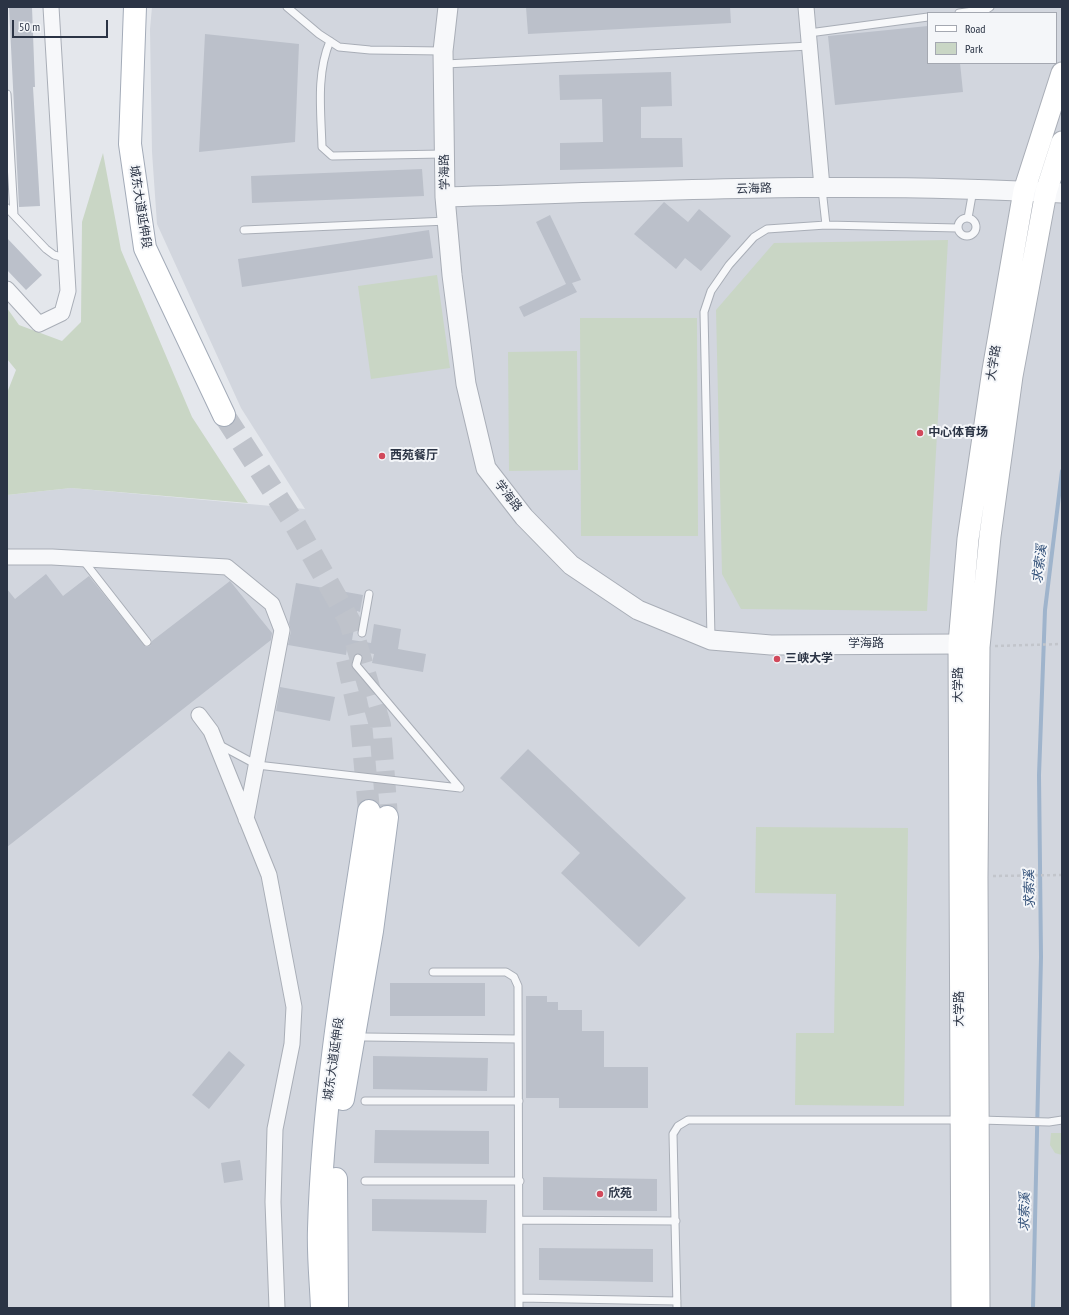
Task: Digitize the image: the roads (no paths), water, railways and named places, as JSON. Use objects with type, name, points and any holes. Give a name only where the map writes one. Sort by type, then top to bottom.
[{"type":"main road","name":"城东大道延伸段","points":[[125,7],[120,153],[135,247],[218,415],[145,248],[130,144],[135,7]]},
{"type":"main road","name":"大学路","points":[[962,1308],[970,1120],[977,877],[969,645],[969,531],[993,370],[1024,191],[1062,73]]},
{"type":"main road","name":"大学路","points":[[969,645],[990,536],[1012,376],[1054,193],[1062,142]]},
{"type":"main road","name":"城东大道延伸段","points":[[322,1308],[319,1231],[324,1130],[353,918],[378,814],[372,931],[339,1122],[335,1192],[338,1308]]},
{"type":"main road","name":"大学路","points":[[970,1120],[979,1308]]},
{"type":"street","points":[[7,289],[39,324],[62,313],[68,292],[51,7]]},
{"type":"street","name":"学海路","points":[[448,7],[444,26],[443,58],[445,197],[466,384],[486,468],[524,517],[571,565],[638,610],[711,640],[771,645],[969,645]]},
{"type":"street","points":[[806,7],[822,187]]},
{"type":"street","name":"云海路","points":[[445,197],[822,187],[973,189],[1054,193]]},
{"type":"street","points":[[7,557],[82,559],[227,567],[272,604],[282,630],[246,819]]},
{"type":"street","points":[[199,715],[211,731],[269,875],[294,1007],[292,1044],[275,1128],[273,1202],[277,1308]]},
{"type":"lane","points":[[287,7],[339,47],[443,58],[809,40],[927,17]]},
{"type":"lane","points":[[966,12],[987,9],[990,7]]},
{"type":"lane","points":[[330,41],[324,55],[320,91],[322,148],[332,156],[444,154]]},
{"type":"lane","points":[[7,94],[14,215]]},
{"type":"lane","points":[[822,187],[826,225]]},
{"type":"lane","points":[[968,218],[973,189]]},
{"type":"lane","points":[[7,208],[46,249],[54,255],[65,258]]},
{"type":"lane","points":[[968,218],[974,221],[977,227],[974,233],[968,236],[962,234],[958,228],[959,223],[963,219],[968,218]]},
{"type":"lane","points":[[244,230],[447,221]]},
{"type":"lane","points":[[711,640],[704,312],[711,291],[729,265],[754,237],[767,229],[826,225],[958,228]]},
{"type":"lane","points":[[82,559],[146,642]]},
{"type":"lane","points":[[362,633],[369,594]]},
{"type":"lane","points":[[216,743],[257,765],[460,788],[356,665],[358,658]]},
{"type":"lane","points":[[433,972],[506,972],[514,977],[518,986],[520,1181],[519,1308]]},
{"type":"lane","points":[[365,1037],[518,1039]]},
{"type":"lane","points":[[365,1101],[519,1101]]},
{"type":"lane","points":[[520,1298],[677,1305],[673,1134],[678,1126],[688,1120],[970,1120],[1049,1122],[1062,1120]]},
{"type":"lane","points":[[365,1181],[520,1181]]},
{"type":"lane","points":[[520,1220],[676,1221]]},
{"type":"waterway","name":"求索溪","points":[[1033,1308],[1041,957],[1039,775],[1045,610],[1062,471]]},
{"type":"tunnel","points":[[224,415],[296,526],[350,622],[380,725],[387,817]]},
{"type":"tunnel","points":[[347,660],[361,723],[369,811]]},
{"type":"place","name":"中心体育场","points":[[920,433]]},
{"type":"place","name":"西苑餐厅","points":[[382,456]]},
{"type":"place","name":"三峡大学","points":[[777,659]]},
{"type":"place","name":"欣苑","points":[[600,1194]]}]
